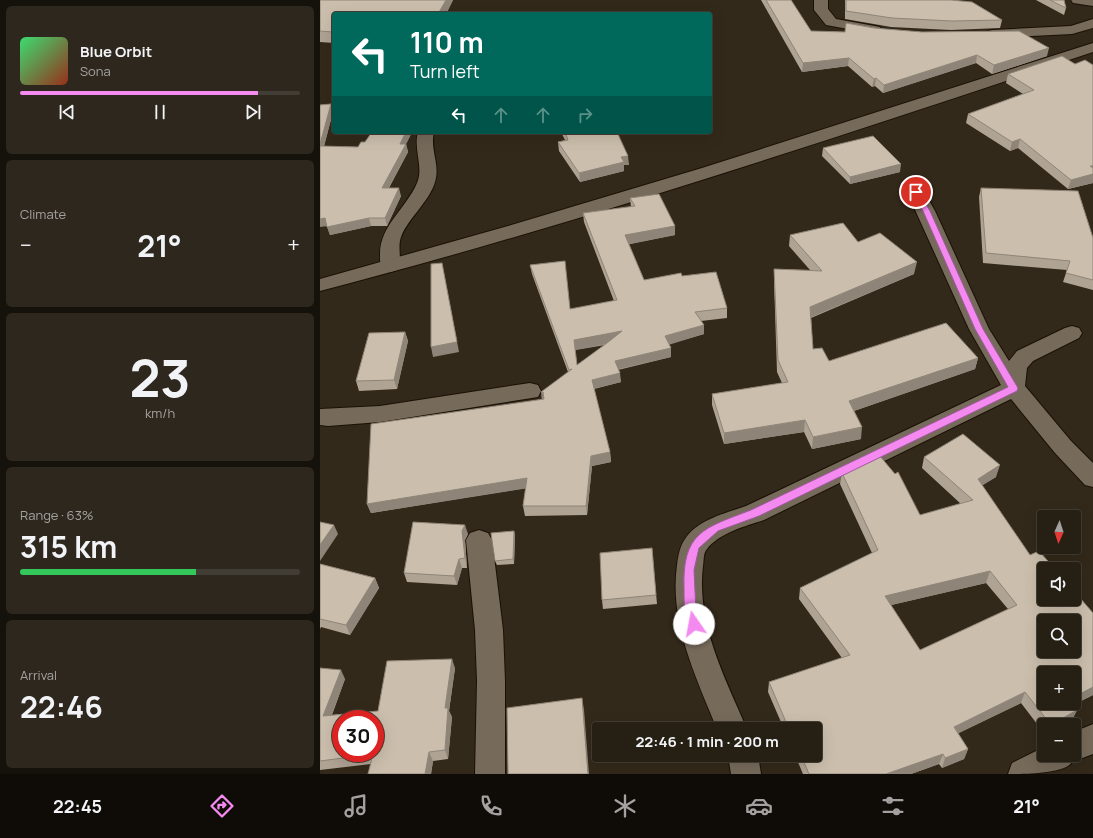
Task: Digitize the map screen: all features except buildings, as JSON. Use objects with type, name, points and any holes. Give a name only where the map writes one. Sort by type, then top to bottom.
[{"type":"street","points":[[821,0],[822,10],[832,22],[890,32]]},
{"type":"street","points":[[1078,0],[1093,2]]},
{"type":"street","points":[[981,35],[1072,30],[1093,23]]},
{"type":"street","points":[[320,285],[630,196],[864,123],[1093,47]]},
{"type":"street","points":[[390,266],[390,243],[403,217],[426,183],[428,169],[423,144],[426,134]]},
{"type":"street","points":[[916,192],[979,329],[1014,388],[1063,447],[1093,478]]},
{"type":"street","points":[[1014,388],[1016,366],[1025,356],[1072,333]]},
{"type":"street","points":[[729,722],[710,673],[690,612],[688,570],[694,546],[714,528],[755,513],[1014,388]]},
{"type":"street","points":[[320,417],[328,418],[380,414],[530,391]]},
{"type":"street","points":[[479,540],[489,630],[491,674],[490,774]]},
{"type":"street","points":[[1081,744],[1093,738]]},
{"type":"street","points":[[744,762],[746,774]]},
{"type":"street","points":[[1023,774],[1046,762]]},
{"type":"route","points":[[694,624],[690,612],[688,570],[694,546],[714,528],[755,513],[1014,388],[979,329],[916,192]]}]
